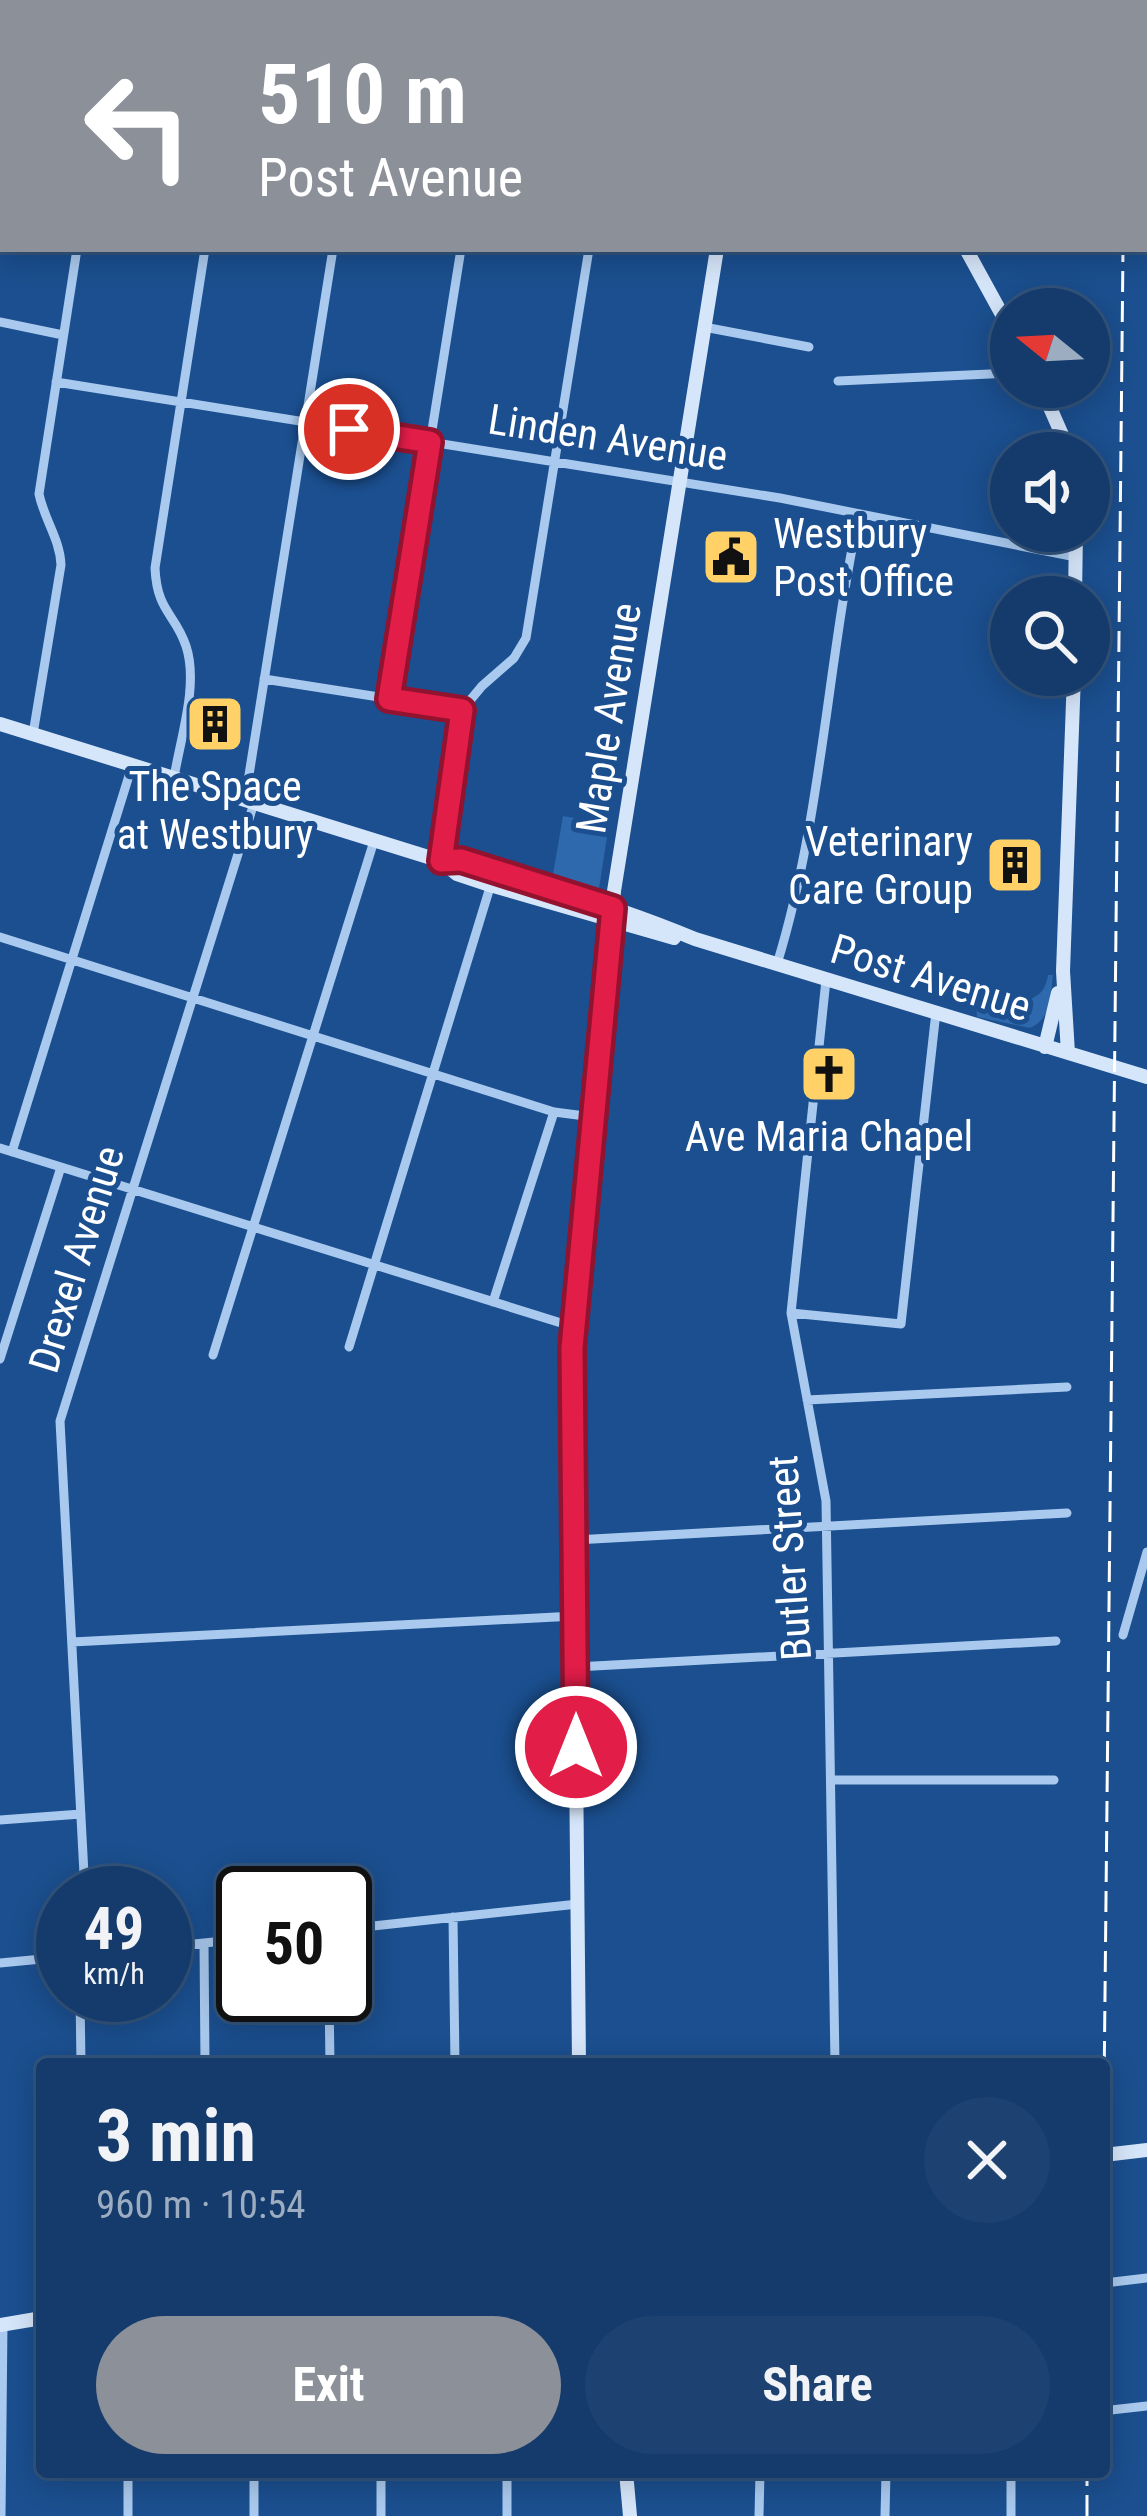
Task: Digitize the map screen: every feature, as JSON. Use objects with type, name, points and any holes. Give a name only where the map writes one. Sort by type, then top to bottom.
[{"type":"main road","name":"Maple Avenue","points":[[579,2058],[574,1327],[612,915],[716,252]]},
{"type":"main road","points":[[968,252],[990,293]]},
{"type":"main road","points":[[1076,552],[1076,576]]},
{"type":"main road","points":[[1068,1053],[1063,970],[1073,696]]},
{"type":"main road","name":"Post Avenue","points":[[0,724],[441,861],[461,860],[493,878],[672,938],[695,939],[1147,1077]]},
{"type":"main road","points":[[1046,1047],[1063,970]]},
{"type":"main road","points":[[1110,2155],[1147,2150]]},
{"type":"main road","points":[[2,2325],[36,2319]]},
{"type":"main road","points":[[627,2478],[630,2516]]},
{"type":"street","points":[[33,734],[61,565],[58,542],[39,494],[77,252]]},
{"type":"street","points":[[174,778],[190,666],[183,639],[160,604],[155,568],[205,252]]},
{"type":"street","name":"Drexel Avenue","points":[[84,1866],[61,1420],[249,801],[333,252]]},
{"type":"street","points":[[389,699],[461,252]]},
{"type":"street","points":[[441,861],[462,710],[514,658],[526,638],[589,252]]},
{"type":"street","points":[[0,322],[63,335]]},
{"type":"street","points":[[704,327],[809,346]]},
{"type":"street","points":[[838,381],[990,374]]},
{"type":"street","name":"Linden Avenue","points":[[56,382],[680,482],[1076,557]]},
{"type":"street","points":[[777,964],[802,874],[845,578],[859,514]]},
{"type":"street","points":[[264,679],[462,710]]},
{"type":"street","points":[[131,766],[72,959],[6,1150],[574,1327]]},
{"type":"street","points":[[213,1355],[374,841]]},
{"type":"street","points":[[349,1347],[493,878]]},
{"type":"street","points":[[0,938],[554,1112],[593,1118]]},
{"type":"street","name":"Butler Street","points":[[826,980],[791,1313],[826,1501],[835,2058]]},
{"type":"street","points":[[791,1313],[901,1324],[936,1012]]},
{"type":"street","points":[[494,1303],[554,1112]]},
{"type":"street","points":[[0,1359],[61,1167]]},
{"type":"street","points":[[807,1400],[1067,1387]]},
{"type":"street","points":[[574,1540],[1067,1513]]},
{"type":"street","points":[[1123,1635],[1147,1552]]},
{"type":"street","points":[[72,1642],[575,1616]]},
{"type":"street","points":[[576,1666],[1056,1641]]},
{"type":"street","points":[[832,1780],[1054,1780]]},
{"type":"street","points":[[0,1820],[81,1814]]},
{"type":"street","points":[[372,1926],[578,1904]]},
{"type":"street","points":[[453,1917],[454,2058]]},
{"type":"street","points":[[192,1944],[216,1942]]},
{"type":"street","points":[[204,1943],[205,2058]]},
{"type":"street","points":[[0,1964],[36,1960]]},
{"type":"street","points":[[80,2022],[80,2058]]},
{"type":"street","points":[[329,2022],[330,2058]]},
{"type":"street","points":[[1113,2282],[1147,2278]]},
{"type":"street","points":[[2,2325],[2,2516]]},
{"type":"street","points":[[1111,2410],[1147,2406]]},
{"type":"street","points":[[128,2478],[128,2516]]},
{"type":"street","points":[[254,2478],[254,2516]]},
{"type":"street","points":[[380,2516],[381,2478]]},
{"type":"street","points":[[507,2478],[507,2516]]},
{"type":"street","points":[[759,2516],[760,2478]]},
{"type":"street","points":[[885,2516],[886,2478]]},
{"type":"street","points":[[1011,2478],[1011,2516]]},
{"type":"shaded area","points":[[563,816],[609,824],[598,895],[552,880]]},
{"type":"shaded area","points":[[1048,975],[1053,975],[1049,1006],[1030,1028],[977,1017],[976,1004],[959,995],[1029,999],[1038,995]]},
{"type":"railway","points":[[1104,2058],[1123,252]]},
{"type":"railway","points":[[1087,2478],[1087,2516]]},
{"type":"place","name":"Westbury Post Office","points":[[731,557]]},
{"type":"place","name":"The Space at Westbury","points":[[215,724]]},
{"type":"place","name":"Veterinary Care Group","points":[[1015,865]]},
{"type":"place","name":"Ave Maria Chapel","points":[[829,1074]]},
{"type":"route","points":[[349,429],[430,442],[389,699],[462,710],[441,861],[461,860],[613,908],[572,1348],[576,1747]]}]
